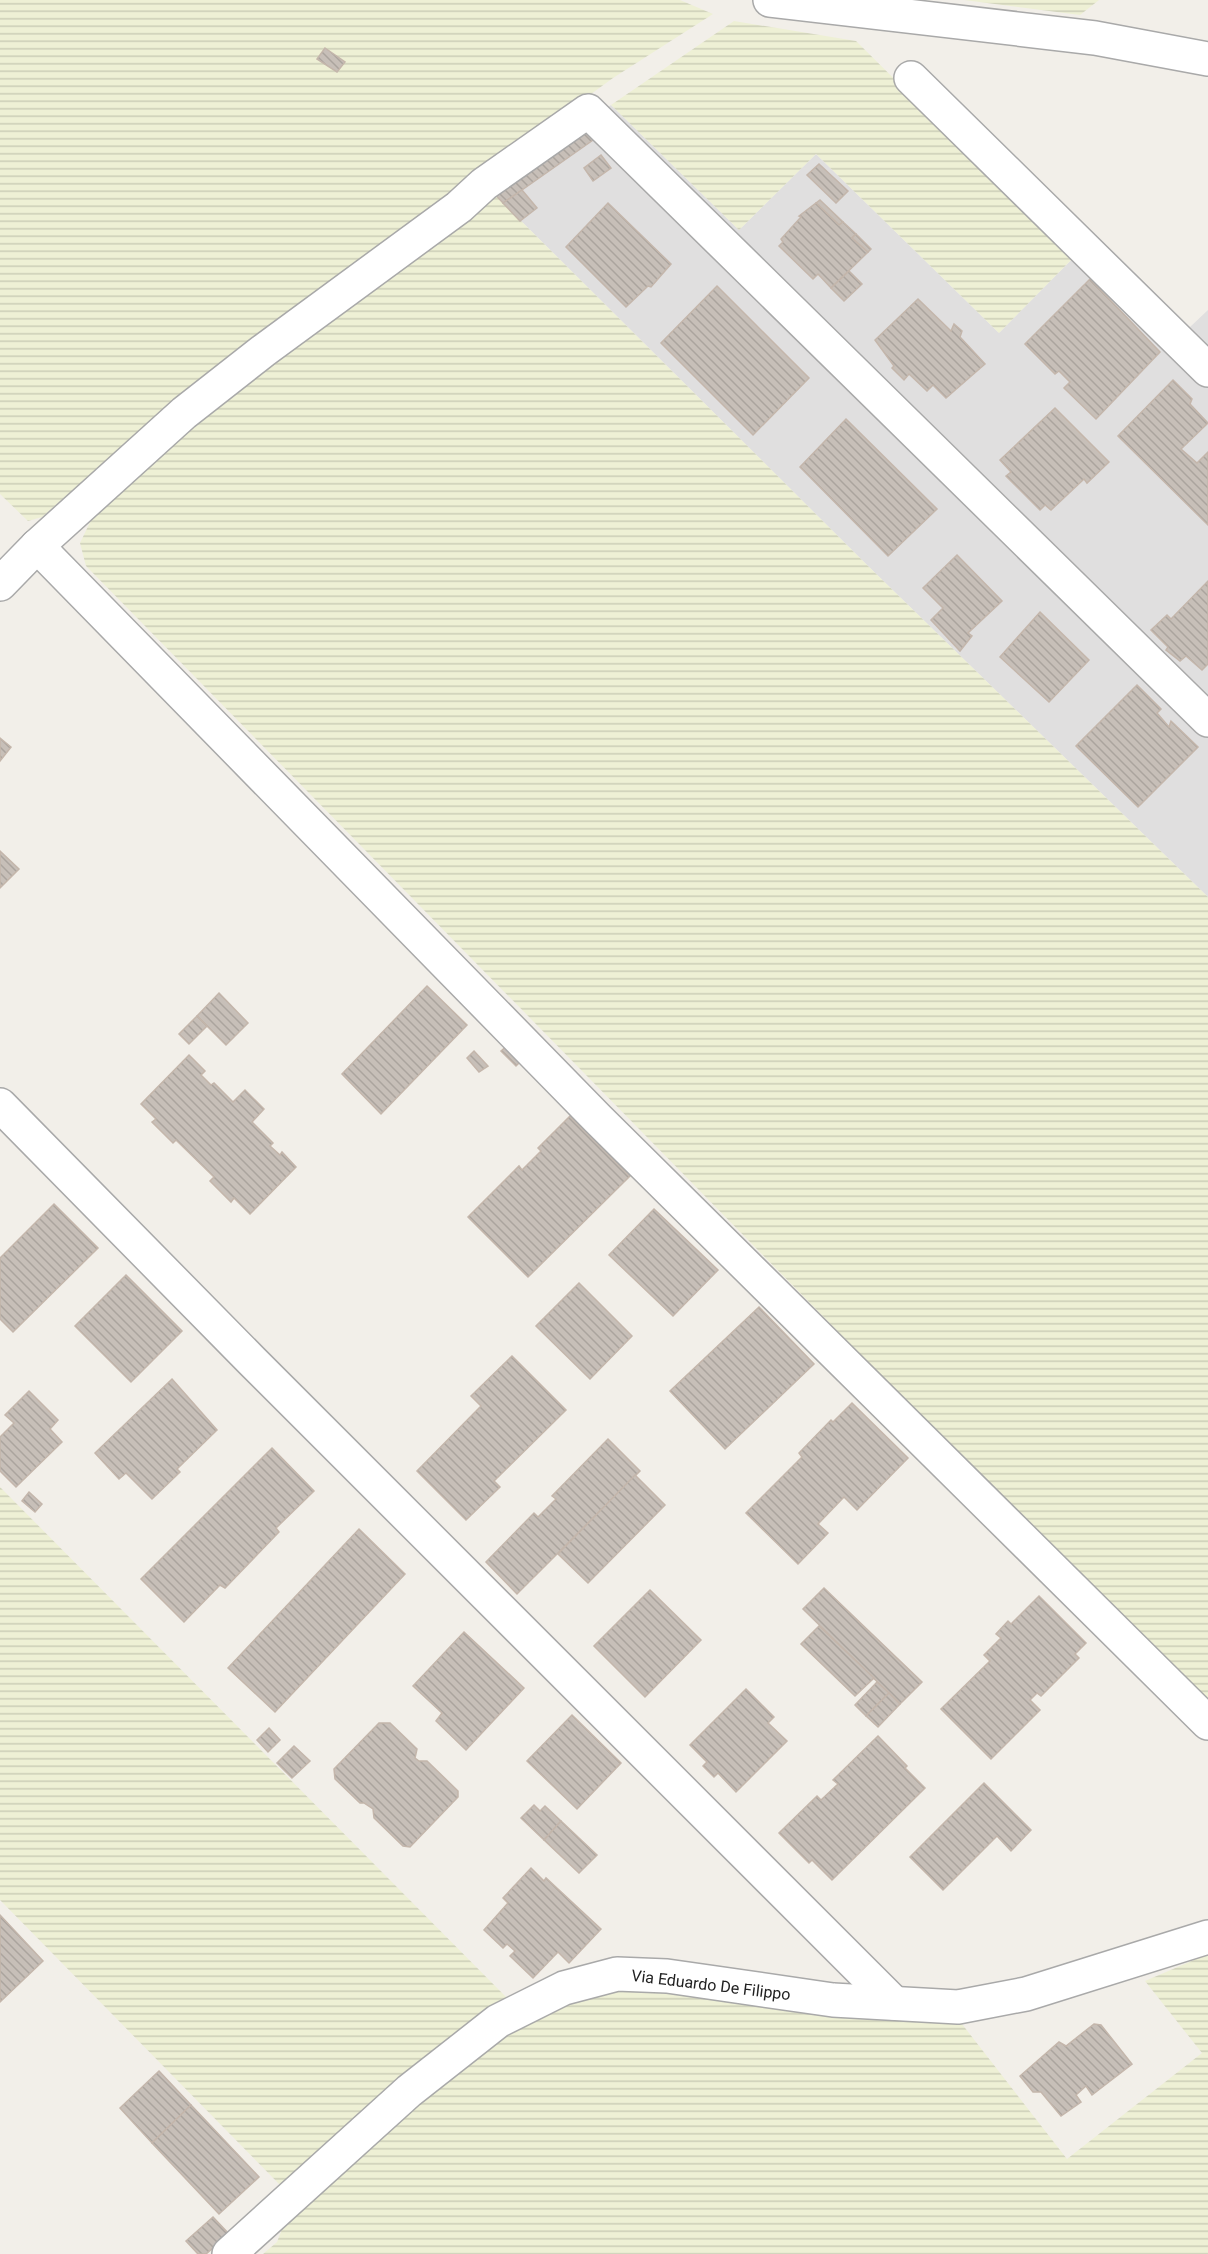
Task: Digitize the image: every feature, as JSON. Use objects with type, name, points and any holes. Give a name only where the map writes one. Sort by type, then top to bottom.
[{"type":"street","points":[[770,0],[1095,38],[1208,59]]},
{"type":"street","points":[[910,78],[1208,370]]},
{"type":"street","points":[[0,584],[37,546],[184,413],[263,351],[459,207],[484,184],[588,111],[1208,720]]},
{"type":"street","points":[[37,546],[598,1119],[1208,1723]]},
{"type":"street","points":[[0,1105],[252,1361],[894,2003]]},
{"type":"street","name":"Via Eduardo De Filippo","points":[[229,2254],[409,2091],[498,2021],[564,1988],[616,1974],[667,1976],[833,2000],[958,2007],[1026,1994],[1208,1937]]},
{"type":"shaded area","points":[[611,105],[739,230],[816,154],[999,333],[1096,235],[1190,327],[1208,310],[1208,897],[867,565],[490,190]]},
{"type":"green space","points":[[0,0],[680,0],[713,14],[613,78],[488,169],[174,402],[42,517],[28,521],[0,494]]},
{"type":"green space","points":[[964,0],[1099,0],[1080,15]]},
{"type":"green space","points":[[734,21],[856,41],[1074,257],[999,333],[816,154],[739,230],[611,105]]},
{"type":"green space","points":[[494,194],[867,565],[1208,897],[1208,1703],[919,1414],[86,566],[80,543],[94,514],[160,453],[239,389]]},
{"type":"green space","points":[[0,1487],[507,1998],[452,2038],[280,2185],[0,1900]]},
{"type":"green space","points":[[1208,1954],[1208,2254],[263,2254],[277,2242],[286,2219],[461,2066],[541,2011],[610,1989],[662,1989],[962,2024],[1067,2159],[1202,2053],[1145,1981]]},
{"type":"building","points":[[325,48],[345,62],[337,72],[317,59]]},
{"type":"building","points":[[585,127],[596,138],[503,203],[491,190]]},
{"type":"building","points":[[601,155],[611,168],[593,181],[584,168]]},
{"type":"building","points":[[819,164],[848,191],[836,203],[807,175]]},
{"type":"building","points":[[522,190],[537,208],[520,221],[503,203]]},
{"type":"building","points":[[820,200],[843,222],[839,225],[816,203]]},
{"type":"building","points":[[608,203],[671,264],[651,287],[648,286],[626,307],[566,247]]},
{"type":"building","points":[[816,203],[839,225],[843,222],[856,234],[852,238],[868,252],[831,288],[818,274],[813,279],[779,246],[783,242],[781,239],[801,217],[799,216]]},
{"type":"building","points":[[856,234],[871,249],[868,252],[852,238]]},
{"type":"building","points":[[849,271],[862,284],[844,301],[831,288]]},
{"type":"building","points":[[1090,279],[1160,352],[1096,419],[1064,388],[1070,382],[1059,371],[1055,374],[1025,344]]},
{"type":"building","points":[[717,286],[809,378],[753,435],[661,343]]},
{"type":"building","points":[[918,299],[951,331],[954,324],[962,331],[960,337],[985,364],[946,398],[933,385],[927,391],[909,374],[904,380],[892,368],[894,366],[875,340]]},
{"type":"building","points":[[1173,380],[1192,399],[1190,404],[1208,423],[1181,449],[1197,463],[1208,452],[1208,525],[1118,436]]},
{"type":"building","points":[[1055,408],[1109,462],[1087,483],[1084,479],[1051,510],[1045,505],[1040,510],[1006,476],[1011,472],[1000,460]]},
{"type":"building","points":[[846,419],[937,509],[888,556],[800,467]]},
{"type":"building","points":[[957,555],[1002,601],[968,633],[972,636],[960,651],[931,620],[943,608],[923,588]]},
{"type":"building","points":[[1208,581],[1208,664],[1202,670],[1186,656],[1180,661],[1166,650],[1168,647],[1151,630],[1167,615],[1171,619]]},
{"type":"building","points":[[1040,612],[1089,660],[1049,702],[1000,657]]},
{"type":"building","points":[[1137,685],[1161,709],[1157,713],[1169,727],[1171,721],[1198,747],[1138,807],[1076,746]]},
{"type":"building","points":[[0,738],[11,747],[0,761]]},
{"type":"building","points":[[0,851],[19,869],[0,888]]},
{"type":"building","points":[[427,986],[467,1025],[381,1114],[342,1074]]},
{"type":"building","points":[[219,993],[248,1023],[226,1045],[197,1016]]},
{"type":"building","points":[[197,1016],[207,1026],[189,1044],[179,1034]]},
{"type":"building","points":[[508,1045],[522,1060],[516,1066],[501,1051]]},
{"type":"building","points":[[474,1051],[488,1066],[479,1072],[467,1058]]},
{"type":"building","points":[[189,1055],[205,1071],[201,1075],[211,1085],[214,1083],[233,1102],[245,1090],[264,1109],[252,1122],[273,1143],[270,1146],[280,1155],[282,1152],[296,1167],[250,1214],[234,1198],[231,1202],[210,1181],[214,1177],[176,1140],[173,1143],[152,1122],[156,1119],[141,1104]]},
{"type":"building","points":[[570,1116],[630,1176],[528,1277],[468,1217],[519,1166],[522,1170],[541,1151],[538,1148]]},
{"type":"building","points":[[54,1204],[98,1248],[13,1332],[0,1319],[0,1258]]},
{"type":"building","points":[[654,1209],[718,1270],[673,1316],[609,1255]]},
{"type":"building","points":[[126,1275],[182,1331],[131,1382],[75,1326]]},
{"type":"building","points":[[579,1283],[632,1336],[590,1379],[536,1326]]},
{"type":"building","points":[[759,1307],[814,1364],[725,1449],[670,1391]]},
{"type":"building","points":[[512,1356],[566,1410],[494,1481],[500,1487],[466,1520],[417,1471],[481,1406],[471,1396]]},
{"type":"building","points":[[172,1379],[217,1430],[177,1469],[180,1472],[152,1499],[126,1473],[119,1479],[95,1453]]},
{"type":"building","points":[[29,1391],[58,1420],[50,1429],[62,1442],[16,1487],[0,1471],[0,1437],[14,1423],[5,1415]]},
{"type":"building","points":[[852,1403],[908,1458],[857,1510],[844,1497],[818,1524],[828,1533],[798,1564],[746,1513],[802,1457],[799,1453],[831,1420],[833,1422]]},
{"type":"building","points":[[608,1439],[640,1471],[517,1594],[486,1562],[534,1513],[538,1517],[556,1499],[552,1496]]},
{"type":"building","points":[[272,1448],[314,1491],[276,1528],[279,1532],[225,1588],[220,1585],[184,1622],[141,1579]]},
{"type":"building","points":[[635,1475],[665,1505],[588,1583],[558,1554]]},
{"type":"building","points":[[29,1492],[42,1504],[35,1512],[22,1501]]},
{"type":"building","points":[[359,1529],[405,1574],[275,1712],[228,1668]]},
{"type":"building","points":[[824,1588],[922,1682],[900,1704],[803,1609]]},
{"type":"building","points":[[650,1590],[701,1640],[645,1697],[594,1646]]},
{"type":"building","points":[[1039,1596],[1086,1643],[1075,1654],[1079,1658],[1041,1696],[1037,1693],[1030,1700],[1040,1710],[991,1759],[941,1709],[990,1661],[984,1655],[1001,1638],[996,1634],[1008,1621],[1011,1624]]},
{"type":"building","points":[[819,1626],[874,1678],[855,1696],[801,1644]]},
{"type":"building","points":[[464,1632],[524,1688],[466,1750],[436,1721],[442,1713],[413,1686]]},
{"type":"building","points":[[877,1682],[889,1693],[866,1716],[855,1705]]},
{"type":"building","points":[[746,1689],[774,1717],[768,1723],[787,1741],[736,1792],[718,1773],[714,1777],[703,1766],[707,1762],[690,1745]]},
{"type":"building","points":[[889,1693],[900,1704],[878,1727],[866,1716]]},
{"type":"building","points":[[572,1715],[621,1763],[577,1809],[527,1761]]},
{"type":"building","points":[[379,1723],[390,1723],[417,1749],[415,1758],[419,1761],[427,1761],[458,1791],[458,1797],[410,1847],[403,1846],[374,1818],[373,1809],[360,1803],[335,1779],[334,1769]]},
{"type":"building","points":[[269,1728],[280,1740],[268,1752],[257,1740]]},
{"type":"building","points":[[878,1736],[925,1788],[832,1880],[812,1860],[809,1863],[779,1833],[817,1796],[821,1800],[838,1784],[833,1780]]},
{"type":"building","points":[[294,1746],[310,1761],[292,1778],[277,1763]]},
{"type":"building","points":[[984,1783],[1031,1830],[1011,1851],[997,1836],[943,1890],[910,1857]]},
{"type":"building","points":[[534,1805],[540,1811],[545,1806],[561,1821],[544,1840],[521,1818]]},
{"type":"building","points":[[561,1821],[597,1855],[579,1873],[544,1840]]},
{"type":"building","points":[[531,1868],[544,1881],[546,1878],[601,1929],[569,1963],[558,1952],[533,1978],[510,1956],[515,1951],[507,1944],[503,1948],[484,1930],[508,1903],[503,1898]]},
{"type":"building","points":[[0,1915],[43,1961],[0,2002]]},
{"type":"building","points":[[1094,2024],[1101,2025],[1132,2064],[1092,2095],[1086,2086],[1076,2095],[1081,2102],[1061,2116],[1041,2092],[1033,2092],[1020,2076],[1059,2042],[1066,2046]]},
{"type":"building","points":[[159,2071],[191,2105],[152,2143],[120,2108]]},
{"type":"building","points":[[191,2105],[259,2177],[219,2214],[152,2143]]},
{"type":"building","points":[[213,2217],[229,2234],[206,2254],[198,2254],[186,2241]]}]
